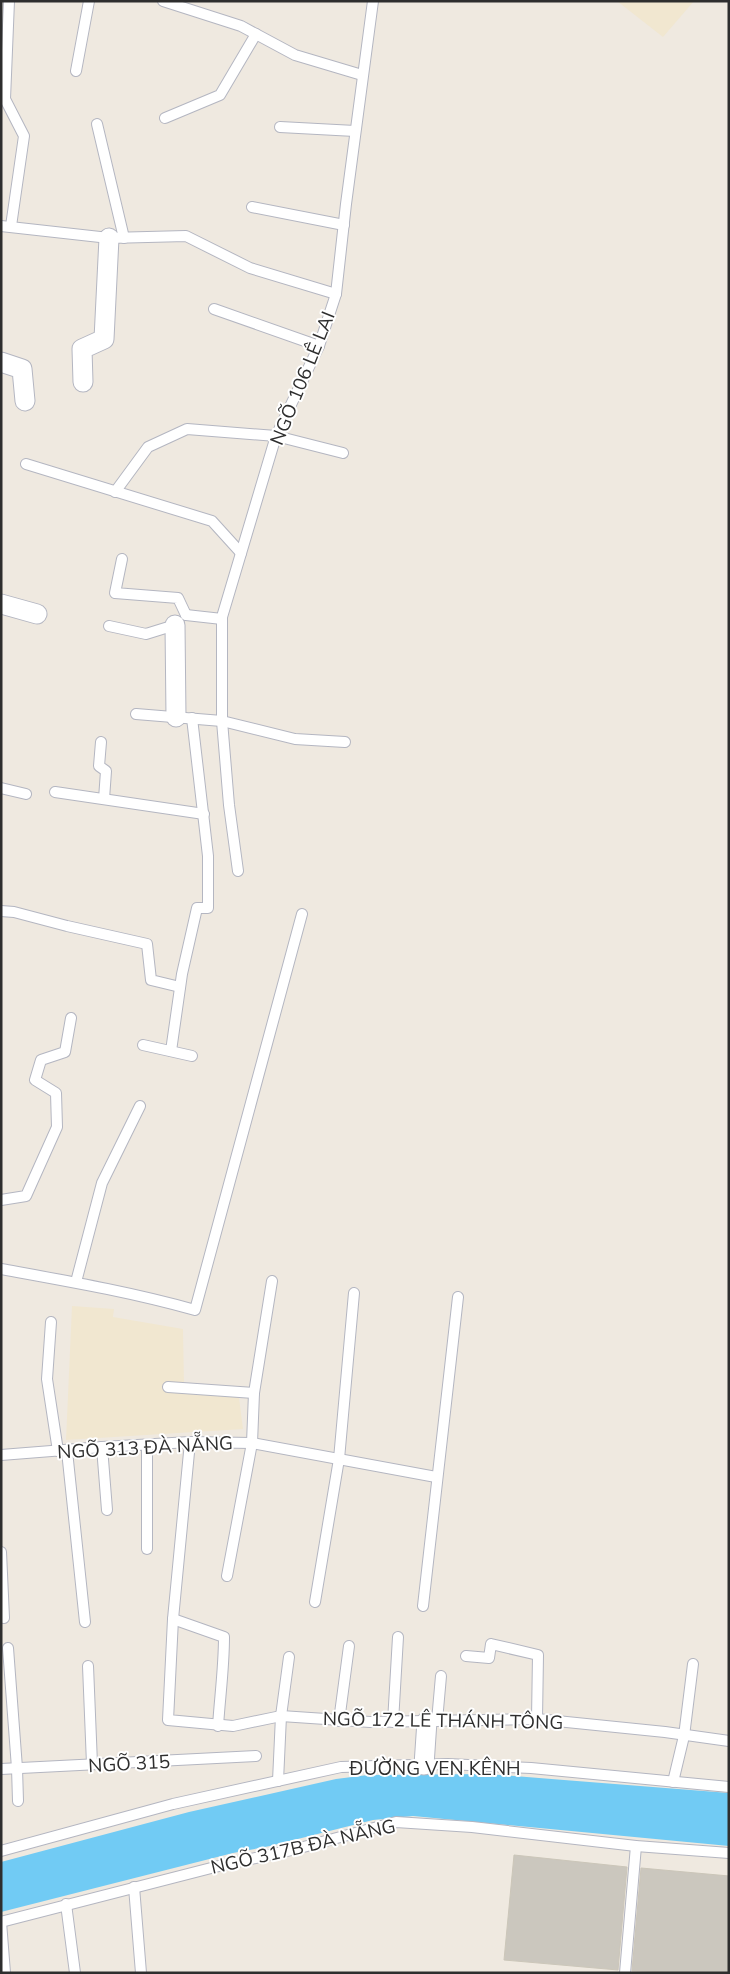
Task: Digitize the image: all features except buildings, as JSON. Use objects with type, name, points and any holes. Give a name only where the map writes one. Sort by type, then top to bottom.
[{"type":"street","points":[[83,382],[82,348],[104,339],[116,238]]},
{"type":"street","points":[[1,362],[22,369],[25,401]]},
{"type":"street","points":[[1,604],[37,614]]},
{"type":"street","points":[[181,620],[184,718]]},
{"type":"street","points":[[424,1765],[432,1721]]},
{"type":"lane","points":[[9,1],[5,99],[24,136],[6,226],[116,238],[186,236],[250,268],[336,294]]},
{"type":"lane","points":[[76,71],[89,1]]},
{"type":"lane","points":[[163,1],[242,26],[295,55],[362,75]]},
{"type":"lane","name":"NGÕ 106 LÊ LAI","points":[[238,871],[229,805],[222,720],[222,619],[276,436],[319,346],[336,294],[362,75],[373,1]]},
{"type":"lane","points":[[165,118],[220,95],[256,34]]},
{"type":"lane","points":[[96,124],[116,238]]},
{"type":"lane","points":[[280,127],[355,131]]},
{"type":"lane","points":[[252,207],[344,225]]},
{"type":"lane","points":[[214,309],[319,346]]},
{"type":"lane","points":[[115,492],[148,447],[187,428],[276,436],[343,452]]},
{"type":"lane","points":[[26,464],[212,521],[242,554]]},
{"type":"lane","points":[[122,559],[115,593],[178,598],[181,620]]},
{"type":"lane","points":[[109,626],[146,634],[181,620],[222,619]]},
{"type":"lane","points":[[136,714],[222,720],[295,739],[344,742]]},
{"type":"lane","points":[[171,1050],[180,987],[197,908],[208,908],[208,856],[204,814],[184,718]]},
{"type":"lane","points":[[101,742],[99,766],[106,771],[104,799]]},
{"type":"lane","points":[[1,788],[26,794]]},
{"type":"lane","points":[[55,792],[204,814]]},
{"type":"lane","points":[[1,911],[14,912],[147,944],[151,980],[180,987]]},
{"type":"lane","points":[[1,1269],[150,1297],[195,1310],[302,914]]},
{"type":"lane","points":[[1,1200],[26,1196],[57,1127],[56,1093],[34,1080],[41,1060],[65,1052],[71,1018]]},
{"type":"lane","points":[[143,1045],[192,1056]]},
{"type":"lane","points":[[76,1282],[102,1183],[140,1106]]},
{"type":"lane","points":[[226,1576],[252,1443],[254,1393],[272,1280]]},
{"type":"lane","points":[[315,1602],[339,1459],[354,1293]]},
{"type":"lane","points":[[422,1606],[458,1297]]},
{"type":"lane","points":[[51,1322],[47,1379],[62,1451],[85,1622]]},
{"type":"lane","points":[[168,1387],[254,1393]]},
{"type":"lane","points":[[190,1442],[174,1619],[224,1637],[224,1667],[219,1699],[218,1726]]},
{"type":"lane","name":"NGÕ 313 ĐÀ NẴNG","points":[[1,1455],[190,1442],[252,1443],[436,1477]]},
{"type":"lane","points":[[147,1445],[147,1549]]},
{"type":"lane","points":[[102,1447],[107,1510]]},
{"type":"lane","points":[[1,1552],[4,1618]]},
{"type":"lane","name":"NGÕ 172 LÊ THÁNH TÔNG","points":[[174,1619],[168,1720],[233,1726],[281,1716],[339,1721],[393,1722],[537,1719],[665,1732],[729,1741]]},
{"type":"lane","points":[[393,1722],[398,1637]]},
{"type":"lane","points":[[466,1656],[489,1658],[491,1644],[538,1655],[537,1719]]},
{"type":"lane","points":[[339,1721],[349,1646]]},
{"type":"lane","points":[[8,1648],[18,1801]]},
{"type":"lane","points":[[278,1781],[281,1716],[289,1657]]},
{"type":"lane","points":[[673,1782],[684,1736],[693,1664]]},
{"type":"lane","points":[[88,1666],[92,1764]]},
{"type":"lane","points":[[432,1721],[441,1676]]},
{"type":"lane","name":"NGÕ 315","points":[[1,1768],[256,1756]]},
{"type":"lane","name":"ĐƯỜNG VEN KÊNH","points":[[1,1851],[173,1804],[341,1767],[448,1764],[531,1768],[729,1787]]},
{"type":"lane","name":"NGÕ 317B ĐÀ NẴNG","points":[[1,1922],[134,1887],[296,1849],[396,1822],[472,1827],[636,1846],[729,1852]]},
{"type":"lane","points":[[625,1973],[636,1846]]},
{"type":"lane","points":[[134,1887],[141,1973]]},
{"type":"lane","points":[[66,1904],[75,1973]]},
{"type":"lane","points":[[1,1922],[5,1973]]},
{"type":"shaded area","points":[[617,1],[694,1],[663,37]]},
{"type":"shaded area","points":[[72,1306],[114,1309],[113,1317],[183,1329],[184,1385],[238,1390],[243,1429],[66,1440]]},
{"type":"water","points":[[488,1774],[729,1793],[729,1846],[413,1816],[373,1820],[270,1846],[233,1853],[1,1912],[1,1862],[189,1812],[336,1779],[368,1775]]}]
